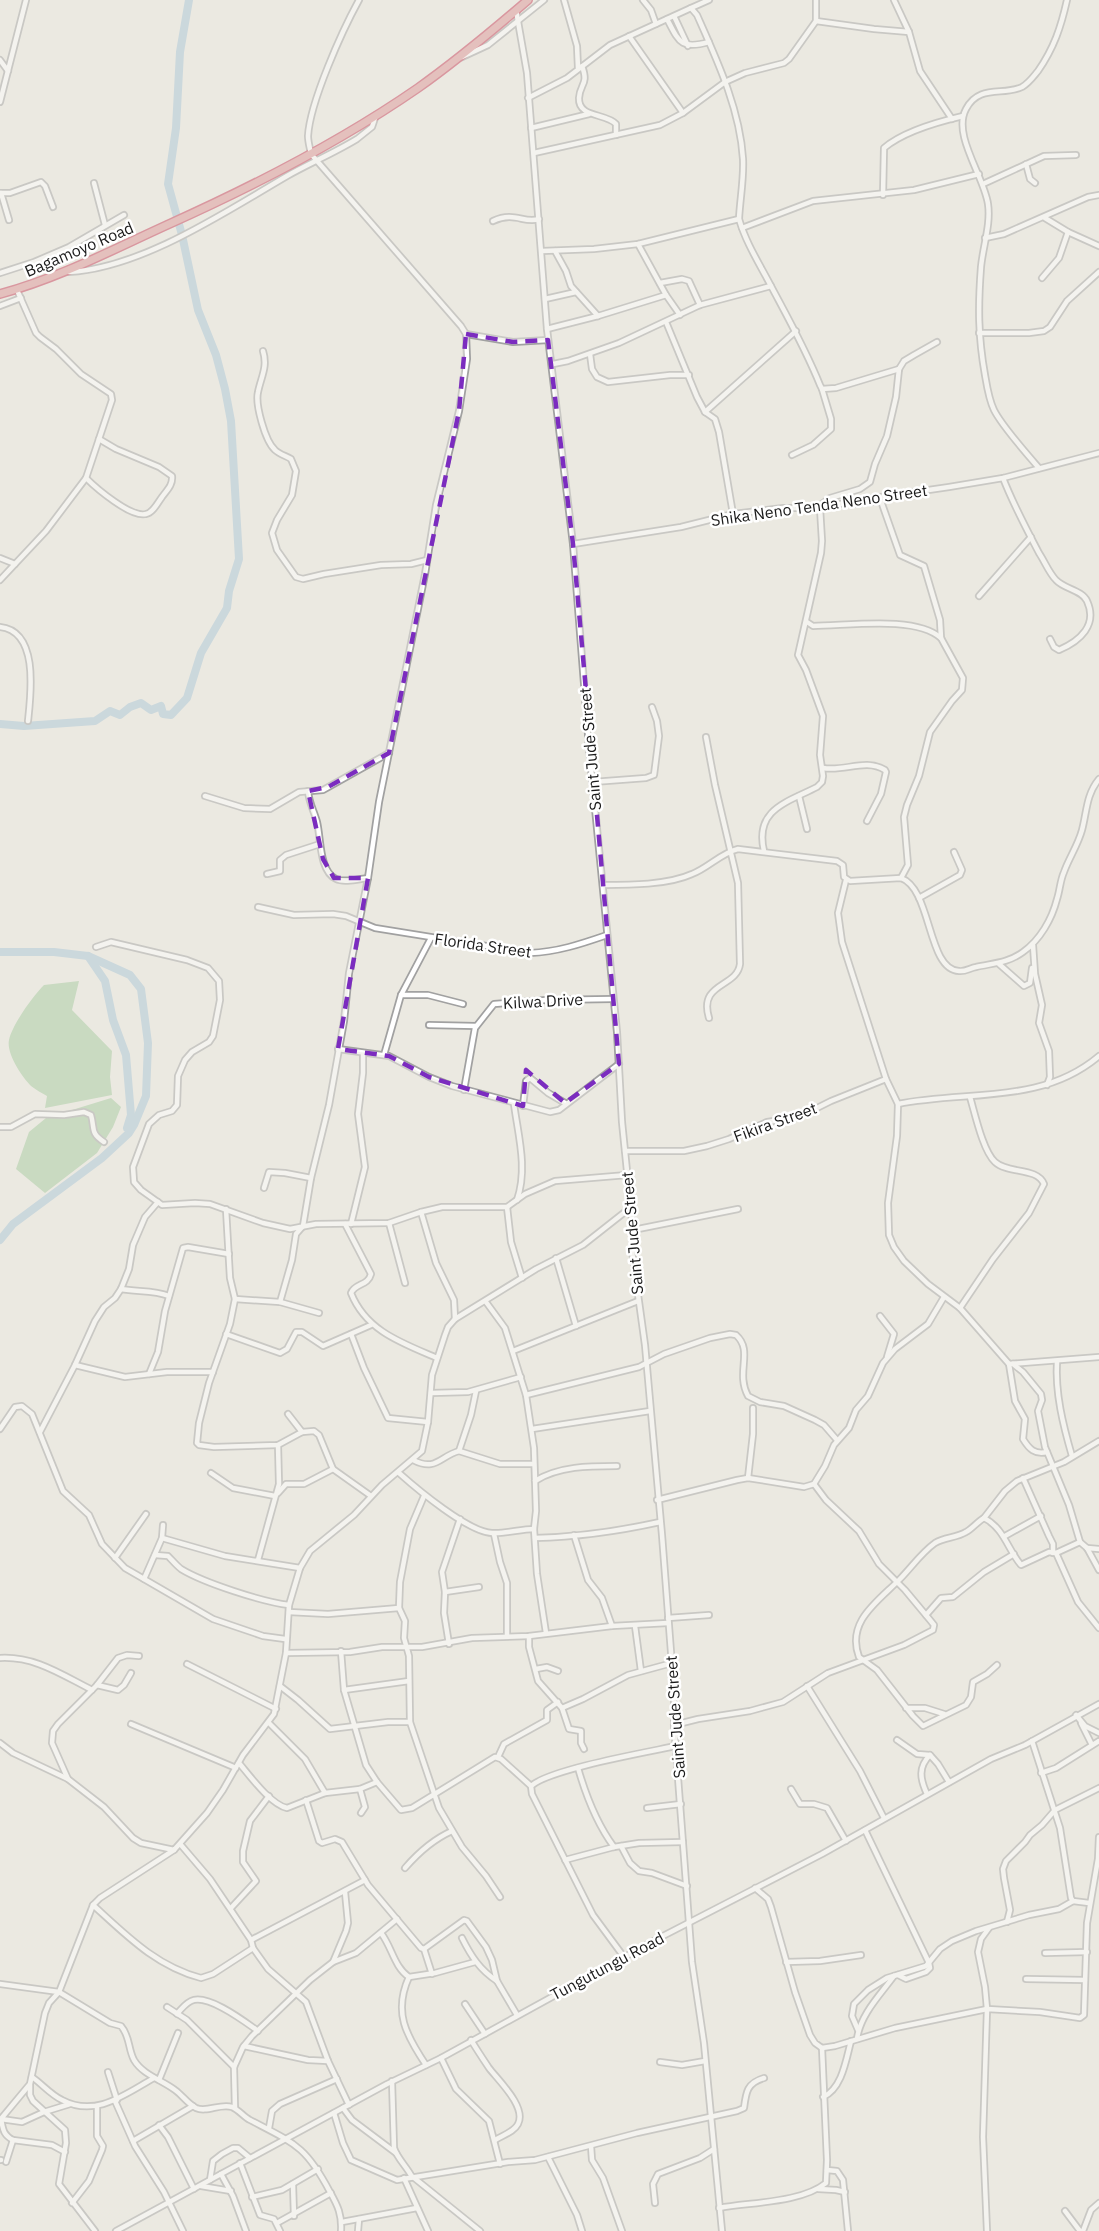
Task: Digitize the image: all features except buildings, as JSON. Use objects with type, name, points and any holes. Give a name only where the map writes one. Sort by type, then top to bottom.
[{"type":"highway","name":"Bagamoyo Road","points":[[0,294],[67,272],[311,154],[376,115],[457,59],[528,0]]},
{"type":"street","points":[[0,102],[27,0]]},
{"type":"street","points":[[280,1302],[292,1260],[296,1234],[303,1226],[311,1178],[329,1105],[345,1021],[348,973],[368,878],[379,802],[436,505],[459,411],[467,358],[466,334],[447,309],[311,154],[308,137],[311,118],[334,55],[359,0]]},
{"type":"street","points":[[457,59],[473,54],[488,45],[544,0]]},
{"type":"street","points":[[564,0],[577,46],[580,67],[586,81],[579,101],[583,110],[590,114],[613,120],[616,124],[616,135]]},
{"type":"street","points":[[643,0],[651,10],[656,24]]},
{"type":"street","points":[[528,98],[553,86],[610,45],[709,0]]},
{"type":"street","points":[[534,153],[649,129],[683,113],[725,82],[784,63],[816,21],[816,0]]},
{"type":"street","points":[[894,0],[909,32],[920,71],[952,119]]},
{"type":"street","points":[[1039,468],[994,410],[987,385],[977,309],[989,211],[983,184],[963,134],[963,116],[969,104],[983,94],[994,90],[1017,89],[1028,83],[1053,49],[1067,0]]},
{"type":"street","points":[[691,8],[709,42],[725,82],[743,157],[739,219],[742,228],[796,331],[822,389],[831,419],[831,429],[813,445],[792,455]]},
{"type":"street","name":"Saint Jude Street","points":[[516,10],[525,53],[547,329],[573,544],[633,1230],[632,1251],[646,1365],[672,1663],[674,1725],[692,1962],[705,2061],[722,2231]]},
{"type":"street","points":[[674,16],[688,46]]},
{"type":"street","points":[[667,19],[677,38],[688,46],[709,42]]},
{"type":"street","points":[[816,21],[909,32]]},
{"type":"street","points":[[629,36],[683,113]]},
{"type":"street","points":[[0,60],[8,70]]},
{"type":"street","points":[[531,128],[590,114]]},
{"type":"street","points":[[67,272],[106,266],[163,244],[317,162],[366,133],[372,127],[376,115]]},
{"type":"street","points":[[883,195],[884,148],[904,136],[963,116]]},
{"type":"street","points":[[983,184],[1044,156],[1076,155]]},
{"type":"street","points":[[1026,164],[1030,179],[1035,183]]},
{"type":"street","points":[[742,228],[813,201],[914,190],[979,174]]},
{"type":"street","points":[[9,220],[0,193],[10,193],[41,182],[45,186],[53,207]]},
{"type":"street","points":[[94,183],[105,225]]},
{"type":"street","points":[[985,237],[998,236],[1045,218],[1088,197],[1099,195]]},
{"type":"street","points":[[0,273],[69,247],[124,214]]},
{"type":"street","points":[[493,221],[513,216],[531,220],[540,219]]},
{"type":"street","points":[[1045,218],[1068,232],[1099,246]]},
{"type":"street","points":[[542,251],[638,244],[739,219]]},
{"type":"street","points":[[1042,278],[1059,258],[1068,232]]},
{"type":"street","points":[[638,244],[666,295],[680,315]]},
{"type":"street","points":[[555,251],[571,286],[598,316]]},
{"type":"street","points":[[979,333],[1044,331],[1050,327],[1067,301],[1099,272]]},
{"type":"street","points":[[660,283],[682,279],[689,281],[700,305]]},
{"type":"street","points":[[553,364],[590,354],[700,305],[771,286]]},
{"type":"street","points":[[0,580],[46,531],[86,478],[112,400],[111,394],[81,374],[36,333],[17,290]]},
{"type":"street","points":[[545,299],[576,292]]},
{"type":"street","points":[[547,329],[666,295]]},
{"type":"street","points":[[0,306],[21,298]]},
{"type":"street","points":[[666,322],[705,412],[715,419],[733,513]]},
{"type":"street","points":[[705,412],[796,331]]},
{"type":"street","points":[[466,334],[513,342],[549,340]]},
{"type":"street","points":[[764,851],[761,839],[764,824],[770,813],[822,782],[823,768],[820,755],[823,716],[798,655],[821,553],[820,509],[830,498],[860,489],[870,482],[887,436],[896,397],[899,369],[904,361],[937,342]]},
{"type":"street","points":[[263,351],[266,365],[256,400],[270,444],[276,451],[291,459],[296,471],[292,495],[272,533],[277,550],[296,577],[300,579],[381,565],[411,564],[427,560]]},
{"type":"street","points":[[590,354],[592,369],[597,377],[608,382],[689,375]]},
{"type":"street","points":[[822,389],[836,388],[899,369]]},
{"type":"street","points":[[86,478],[121,505],[142,514],[150,513],[172,483],[172,476],[164,470],[99,439]]},
{"type":"street","name":"Shika Neno Tenda Neno Street","points":[[573,544],[681,527],[733,513],[783,508],[820,509],[860,500],[1003,478],[1099,453]]},
{"type":"street","points":[[1003,478],[1017,513],[1056,580],[1084,597],[1087,602],[1090,620],[1086,631],[1059,650],[1054,648],[1050,639]]},
{"type":"street","points":[[820,509],[881,501],[900,555],[920,564],[926,570],[940,620],[941,638],[963,678],[964,687],[930,732],[919,776],[907,805],[904,817],[908,866],[901,878]]},
{"type":"street","points":[[979,596],[1031,537]]},
{"type":"street","points":[[0,558],[15,564]]},
{"type":"street","points":[[411,564],[418,567],[424,574]]},
{"type":"street","points":[[807,622],[816,626],[877,623],[905,625],[927,629],[941,638]]},
{"type":"street","points":[[0,627],[15,631],[20,636],[29,660],[31,694],[28,721]]},
{"type":"street","points":[[593,782],[646,778],[654,775],[659,736],[652,707]]},
{"type":"street","points":[[706,737],[738,883],[739,970],[712,992],[707,999],[706,1008],[709,1018]]},
{"type":"street","points":[[205,796],[228,804],[264,811],[299,792],[323,790],[389,753]]},
{"type":"street","points":[[823,768],[840,770],[870,764],[885,770],[881,794],[867,820]]},
{"type":"street","points":[[846,880],[901,878],[912,885],[919,898],[933,942],[949,967],[961,972],[1015,958],[1033,945],[1053,911],[1063,873],[1081,834],[1087,800],[1092,787],[1099,779]]},
{"type":"street","points":[[308,791],[318,827],[323,859],[334,878],[346,880],[368,878]]},
{"type":"street","points":[[800,796],[807,829]]},
{"type":"street","points":[[267,874],[280,871],[280,860],[286,855],[320,844]]},
{"type":"street","points":[[603,885],[690,876],[703,870],[731,850],[747,848],[843,865],[846,880],[838,913],[842,942],[886,1079],[898,1104],[897,1136],[888,1203],[889,1235],[894,1248],[904,1261],[944,1297],[960,1308],[1011,1364],[1023,1372],[1041,1394],[1042,1400],[1038,1411],[1047,1452],[1069,1505],[1080,1542],[1087,1548],[1099,1570]]},
{"type":"street","points":[[919,898],[960,875],[962,870],[954,852]]},
{"type":"street","name":"Florida Street","points":[[258,907],[294,915],[333,914],[375,928],[530,953],[545,953],[568,948],[607,935]]},
{"type":"street","points":[[384,1054],[401,995],[431,938]]},
{"type":"street","points":[[96,947],[111,942],[187,960],[208,968],[219,981],[220,1000],[214,1021],[213,1036],[209,1042],[192,1052],[185,1060],[178,1076],[177,1106],[152,1121],[140,1146],[134,1167],[134,1182],[162,1205],[202,1203],[263,1223],[290,1229],[303,1226],[389,1223],[442,1207],[507,1208],[525,1194],[555,1181],[627,1175]]},
{"type":"street","points":[[999,964],[1024,986],[1030,983],[1033,945]]},
{"type":"street","points":[[1033,963],[1042,1005],[1040,1027],[1049,1051],[1050,1077],[1047,1085]]},
{"type":"street","points":[[401,995],[428,995],[463,1004]]},
{"type":"street","name":"Kilwa Drive","points":[[476,1026],[491,1006],[498,1003],[613,999]]},
{"type":"street","points":[[429,1025],[476,1026],[464,1090]]},
{"type":"street","points":[[338,1049],[384,1054],[429,1077],[464,1090],[550,1112],[559,1110],[619,1064]]},
{"type":"street","points":[[363,1053],[363,1073],[358,1104],[365,1167],[348,1224],[371,1274],[368,1281],[354,1288],[351,1293],[357,1306],[371,1325],[437,1358]]},
{"type":"street","points":[[898,1104],[932,1098],[1005,1094],[1047,1085],[1079,1072],[1098,1057]]},
{"type":"street","points":[[523,1106],[526,1081],[530,1078],[566,1103]]},
{"type":"street","name":"Fikira Street","points":[[625,1151],[684,1151],[707,1146],[729,1139],[766,1122],[799,1117],[831,1101],[886,1079]]},
{"type":"street","points":[[960,1308],[993,1259],[1029,1213],[1044,1184],[1042,1179],[1035,1175],[1005,1167],[993,1161],[970,1097]]},
{"type":"street","points":[[514,1104],[522,1157],[522,1180],[517,1200]]},
{"type":"street","points":[[0,1127],[11,1127],[35,1114],[64,1115],[84,1112],[91,1115],[94,1133],[104,1142]]},
{"type":"street","points":[[264,1188],[269,1172],[311,1178]]},
{"type":"street","points":[[40,1432],[102,1310],[121,1289],[129,1269],[133,1245],[145,1217],[158,1202]]},
{"type":"street","points":[[507,1208],[511,1242],[522,1278]]},
{"type":"street","points":[[94,2231],[59,2184],[67,2136],[65,2130],[31,2098],[30,2084],[45,2013],[49,2003],[58,1992],[93,1905],[100,1898],[181,1845],[207,1813],[258,1734],[269,1723],[276,1709],[286,1653],[285,1639],[289,1605],[300,1568],[310,1551],[318,1543],[348,1520],[371,1496],[422,1451],[428,1422],[432,1375],[448,1327],[455,1319],[522,1278],[583,1245],[630,1208]]},
{"type":"street","points":[[226,1209],[230,1278],[235,1299],[197,1430],[196,1439],[199,1445],[214,1447],[278,1445],[302,1432],[318,1433],[333,1469],[371,1496]]},
{"type":"street","points":[[633,1230],[738,1209]]},
{"type":"street","points":[[421,1212],[440,1275],[454,1300],[455,1319]]},
{"type":"street","points":[[389,1223],[405,1283]]},
{"type":"street","points":[[149,1374],[158,1352],[169,1296],[183,1248],[229,1254]]},
{"type":"street","points":[[556,1258],[576,1326]]},
{"type":"street","points":[[121,1289],[159,1292],[169,1296]]},
{"type":"street","points":[[887,1357],[928,1324],[944,1297]]},
{"type":"street","points":[[235,1299],[280,1302],[319,1314]]},
{"type":"street","points":[[513,1351],[638,1301]]},
{"type":"street","points":[[486,1302],[505,1328],[526,1395],[532,1429],[537,1574],[546,1633]]},
{"type":"street","points":[[657,1500],[748,1478],[788,1486],[804,1487],[814,1484],[837,1440],[849,1428],[856,1410],[868,1396],[887,1357],[894,1334],[880,1316]]},
{"type":"street","points":[[226,1334],[280,1353],[286,1349],[296,1332],[302,1332],[323,1346],[371,1325]]},
{"type":"street","points":[[351,1334],[364,1368],[388,1418],[428,1422]]},
{"type":"street","points":[[526,1395],[646,1365],[664,1354],[710,1338],[730,1334],[736,1335],[744,1345],[741,1380],[748,1396],[759,1402],[784,1406],[815,1420],[824,1425],[837,1440]]},
{"type":"street","points":[[1011,1364],[1099,1356]]},
{"type":"street","points":[[1057,1361],[1057,1390],[1066,1440],[1072,1456]]},
{"type":"street","points":[[1011,1364],[1015,1401],[1025,1419],[1023,1439],[1032,1451],[1038,1454],[1047,1452]]},
{"type":"street","points":[[75,1365],[98,1369],[119,1377],[187,1371],[213,1372]]},
{"type":"street","points":[[431,1393],[462,1393],[521,1377]]},
{"type":"street","points":[[459,1451],[471,1415],[476,1390]]},
{"type":"street","points":[[0,1430],[15,1407],[22,1406],[32,1414],[63,1491],[89,1515],[102,1544],[125,1568],[213,1619],[263,1636],[285,1639]]},
{"type":"street","points":[[748,1478],[753,1434],[753,1407]]},
{"type":"street","points":[[532,1429],[650,1411]]},
{"type":"street","points":[[288,1414],[302,1432]]},
{"type":"street","points":[[997,1665],[973,1682],[969,1702],[923,1726],[877,1670],[859,1657],[855,1641],[860,1621],[871,1606],[933,1544],[943,1538],[967,1532],[984,1518],[1005,1491],[1023,1478],[1052,1467],[1099,1441]]},
{"type":"street","points":[[258,1560],[279,1484],[278,1445]]},
{"type":"street","points":[[413,1460],[421,1464],[437,1464],[459,1451],[500,1464],[534,1464]]},
{"type":"street","points":[[534,1481],[554,1471],[589,1466],[617,1466]]},
{"type":"street","points":[[275,1497],[286,1484],[298,1485],[309,1482],[333,1469]]},
{"type":"street","points":[[210,1473],[233,1488],[275,1497]]},
{"type":"street","points":[[399,1473],[424,1496],[478,1529],[494,1534],[534,1529]]},
{"type":"street","points":[[1023,1478],[1053,1544],[1054,1553],[1078,1602],[1098,1625]]},
{"type":"street","points":[[674,1725],[770,1706],[789,1699],[840,1668],[863,1662],[930,1633],[934,1625],[879,1564],[859,1531],[826,1500],[814,1484]]},
{"type":"street","points":[[424,1496],[407,1540],[401,1574],[399,1608],[405,1621],[410,1722],[439,1808],[452,1831],[500,1897]]},
{"type":"street","points":[[115,1558],[146,1514]]},
{"type":"street","points":[[1005,1536],[1041,1516]]},
{"type":"street","points":[[984,1518],[1005,1536],[1018,1562],[1024,1565],[1043,1555],[1080,1542]]},
{"type":"street","points":[[449,1644],[443,1602],[445,1592],[442,1578],[443,1564],[460,1519]]},
{"type":"street","points":[[535,1538],[574,1535],[660,1522]]},
{"type":"street","points":[[144,1579],[162,1538],[163,1525]]},
{"type":"street","points":[[494,1534],[507,1583],[507,1635]]},
{"type":"street","points":[[574,1535],[588,1580],[602,1598],[612,1626]]},
{"type":"street","points":[[162,1538],[225,1556],[300,1568]]},
{"type":"street","points":[[1087,1548],[1099,1549]]},
{"type":"street","points":[[926,1615],[941,1599],[953,1597],[984,1572],[1014,1554]]},
{"type":"street","points":[[155,1555],[168,1556],[182,1569],[205,1579],[272,1603],[289,1605]]},
{"type":"street","points":[[445,1592],[479,1587]]},
{"type":"street","points":[[289,1611],[328,1614],[399,1608]]},
{"type":"street","points":[[286,1653],[358,1651],[382,1647],[405,1648],[449,1644],[472,1638],[529,1636],[612,1626],[635,1626],[709,1615]]},
{"type":"street","points":[[635,1626],[641,1671]]},
{"type":"street","points":[[529,1636],[529,1647],[538,1681],[562,1708],[569,1730],[582,1733],[581,1743],[584,1749]]},
{"type":"street","points":[[341,1651],[344,1690],[366,1765],[397,1807],[404,1811],[483,1763],[498,1757],[504,1744],[547,1720],[547,1710],[558,1702]]},
{"type":"street","points":[[68,1779],[54,1750],[53,1731],[97,1685],[118,1658],[127,1655],[139,1656]]},
{"type":"street","points":[[0,1658],[22,1658],[35,1662],[92,1690]]},
{"type":"street","points":[[562,1708],[628,1675],[672,1663]]},
{"type":"street","points":[[187,1664],[276,1709]]},
{"type":"street","points":[[536,1669],[547,1666],[558,1671]]},
{"type":"street","points":[[97,1685],[118,1690],[131,1673]]},
{"type":"street","points":[[344,1690],[408,1681]]},
{"type":"street","points":[[279,1686],[330,1729],[388,1722],[410,1722]]},
{"type":"street","points":[[807,1686],[860,1771],[884,1818]]},
{"type":"street","name":"Tungutungu Road","points":[[116,2231],[392,2081],[441,2058],[689,1922],[846,1841],[991,1759],[1032,1741],[1099,1704]]},
{"type":"street","points":[[906,1708],[925,1708],[944,1714]]},
{"type":"street","points":[[1076,1716],[1099,1733]]},
{"type":"street","points":[[1081,1721],[1092,1745]]},
{"type":"street","points":[[269,1723],[305,1759],[325,1793]]},
{"type":"street","points":[[131,1724],[238,1766],[269,1796],[287,1808],[325,1793],[360,1789],[377,1782]]},
{"type":"street","points":[[897,1740],[917,1754],[930,1755],[949,1782]]},
{"type":"street","points":[[1032,1741],[1060,1828],[1073,1901]]},
{"type":"street","points":[[1041,1773],[1056,1768],[1099,1741]]},
{"type":"street","points":[[0,1743],[13,1753],[68,1779],[104,1807],[133,1838],[141,1843],[174,1850]]},
{"type":"street","points":[[531,1786],[578,1768],[676,1746]]},
{"type":"street","points":[[927,1794],[920,1773],[925,1760],[930,1755]]},
{"type":"street","points":[[498,1757],[531,1786],[532,1794],[593,1915],[624,1957]]},
{"type":"street","points":[[578,1768],[593,1809],[614,1847]]},
{"type":"street","points":[[1007,1922],[1010,1910],[1004,1878],[1004,1864],[1055,1810],[1099,1788]]},
{"type":"street","points":[[360,1789],[364,1804],[362,1813]]},
{"type":"street","points":[[791,1790],[800,1804],[814,1804],[827,1808],[846,1841]]},
{"type":"street","points":[[231,1908],[256,1881],[243,1862],[243,1851],[250,1821],[269,1796]]},
{"type":"street","points":[[306,1800],[319,1841],[322,1843],[335,1839],[342,1842],[365,1881],[383,1905],[421,1948],[424,1948],[432,1974]]},
{"type":"street","points":[[647,1808],[681,1804]]},
{"type":"street","points":[[858,2030],[852,2016],[854,2004],[876,1985],[895,1975],[906,1979],[929,1970],[929,1963],[865,1830]]},
{"type":"street","points":[[405,1868],[438,1838],[452,1831]]},
{"type":"street","points":[[755,1888],[765,1896],[771,1907],[810,2035],[822,2048],[895,2028],[987,2009],[1040,2012],[1080,2018],[1084,2015],[1089,1903],[1096,1886],[1099,1837]]},
{"type":"street","points":[[566,1860],[614,1847],[683,1842]]},
{"type":"street","points":[[181,1845],[231,1908],[251,1940],[253,1948],[268,1969],[306,2002],[328,2061],[349,2105]]},
{"type":"street","points":[[621,1846],[630,1863],[639,1871],[652,1873],[687,1886]]},
{"type":"street","points":[[251,1940],[365,1881]]},
{"type":"street","points":[[333,1962],[348,1923],[345,1892]]},
{"type":"street","points":[[929,1963],[945,1945],[989,1928],[1029,1915],[1059,1909],[1073,1901],[1089,1903]]},
{"type":"street","points":[[93,1905],[131,1940],[164,1965],[195,1977],[201,1978],[213,1974],[253,1948]]},
{"type":"street","points":[[235,2108],[232,2077],[244,2046],[297,1993],[333,1962],[356,1953],[397,1919]]},
{"type":"street","points":[[424,1948],[464,1920],[467,1921],[486,1947],[497,1981],[517,2015]]},
{"type":"street","points":[[987,2231],[984,2137],[987,2009],[978,1952],[981,1939],[989,1928]]},
{"type":"street","points":[[381,1933],[391,1946],[403,1972],[409,1977],[432,1974],[475,1962]]},
{"type":"street","points":[[462,1938],[475,1962],[497,1981]]},
{"type":"street","points":[[1045,1953],[1087,1952]]},
{"type":"street","points":[[786,1962],[820,1961],[861,1955]]},
{"type":"street","points":[[857,2039],[858,2030],[866,2014],[895,1975]]},
{"type":"street","points":[[409,1977],[401,2003],[402,2016],[412,2043],[426,2065]]},
{"type":"street","points":[[1026,1979],[1085,1980]]},
{"type":"street","points":[[0,1984],[58,1992],[110,2023],[121,2026],[128,2039],[134,2061],[156,2079],[173,2088],[193,2106],[202,2110],[227,2106],[235,2108],[243,2116],[287,2139],[303,2151],[318,2169],[339,2207],[341,2231]]},
{"type":"street","points":[[177,2014],[192,2000],[202,1998],[241,2018],[258,2031]]},
{"type":"street","points":[[465,2004],[485,2034]]},
{"type":"street","points":[[166,2007],[206,2037],[234,2067]]},
{"type":"street","points":[[32,2077],[58,2098],[70,2104],[88,2107],[116,2101],[156,2079],[178,2033]]},
{"type":"street","points":[[471,2040],[488,2067],[509,2092],[519,2110],[520,2118],[515,2128],[495,2140]]},
{"type":"street","points":[[823,2097],[830,2094],[836,2087],[851,2041]]},
{"type":"street","points":[[244,2046],[308,2060],[328,2061]]},
{"type":"street","points":[[719,2208],[791,2198],[826,2183],[822,2048]]},
{"type":"street","points":[[441,2058],[453,2085],[489,2121],[500,2164]]},
{"type":"street","points":[[660,2062],[682,2065],[705,2061]]},
{"type":"street","points":[[108,2072],[116,2101],[133,2141],[170,2202],[183,2231]]},
{"type":"street","points":[[334,2113],[351,2160],[374,2168],[391,2179],[404,2178],[548,2157],[744,2108],[747,2087],[755,2080],[764,2078]]},
{"type":"street","points":[[268,2128],[272,2111],[280,2104],[337,2079]]},
{"type":"street","points":[[392,2081],[396,2153]]},
{"type":"street","points":[[1,2119],[30,2084]]},
{"type":"street","points":[[1,2119],[22,2122],[70,2104]]},
{"type":"street","points":[[72,2203],[89,2181],[102,2150],[103,2146],[97,2136],[97,2106]]},
{"type":"street","points":[[133,2141],[193,2106]]},
{"type":"street","points":[[343,2108],[352,2120],[396,2153],[412,2177],[480,2231]]},
{"type":"street","points":[[1,2119],[4,2133],[13,2140],[52,2145],[65,2151]]},
{"type":"street","points":[[159,2125],[168,2137],[194,2189]]},
{"type":"street","points":[[2,2161],[13,2140]]},
{"type":"street","points":[[591,2146],[592,2160],[603,2178],[622,2231]]},
{"type":"street","points":[[210,2180],[213,2161],[222,2154],[238,2148],[249,2158]]},
{"type":"street","points":[[655,2203],[653,2184],[658,2174],[700,2158],[714,2149]]},
{"type":"street","points":[[548,2157],[577,2215],[582,2231]]},
{"type":"street","points":[[240,2163],[260,2216],[274,2219],[280,2231]]},
{"type":"street","points":[[252,2197],[282,2190],[318,2169]]},
{"type":"street","points":[[827,2170],[840,2174],[845,2192],[848,2231]]},
{"type":"street","points":[[221,2174],[231,2191],[246,2231]]},
{"type":"street","points":[[404,2178],[428,2231]]},
{"type":"street","points":[[293,2184],[294,2216]]},
{"type":"street","points":[[200,2186],[231,2191]]},
{"type":"street","points":[[816,2189],[845,2192]]},
{"type":"street","points":[[277,2223],[294,2216],[331,2193]]},
{"type":"street","points":[[1065,2211],[1081,2231],[1091,2210],[1099,2203]]},
{"type":"street","points":[[342,2222],[417,2208]]},
{"type":"street","points":[[358,2231],[359,2219]]},
{"type":"highlighted area","points":[[466,334],[513,342],[548,340],[573,544],[619,1064],[565,1103],[526,1070],[523,1106],[429,1077],[389,1056],[338,1049],[368,878],[334,878],[323,859],[308,791],[328,787],[389,753],[459,411]]},
{"type":"green space","points":[[79,981],[72,1010],[112,1051],[110,1077],[112,1095],[45,1108],[47,1096],[31,1086],[19,1071],[12,1058],[9,1040],[24,1011],[44,985]]},
{"type":"green space","points":[[111,1098],[121,1107],[113,1127],[97,1153],[45,1193],[16,1169],[29,1132],[46,1118]]},
{"type":"waterway","points":[[0,724],[24,726],[95,721],[110,711],[120,715],[130,707],[141,703],[151,710],[161,706],[163,714],[171,715],[187,698],[201,653],[227,608],[229,591],[239,559],[231,421],[216,355],[198,310],[182,235],[168,184],[176,128],[180,52],[189,0]]},
{"type":"waterway","points":[[0,952],[54,952],[88,956],[130,975],[141,989],[148,1043],[146,1096],[129,1133],[102,1158],[13,1224],[0,1240]]},
{"type":"waterway","points":[[88,956],[105,981],[113,1020],[126,1055],[131,1115],[127,1128]]}]
